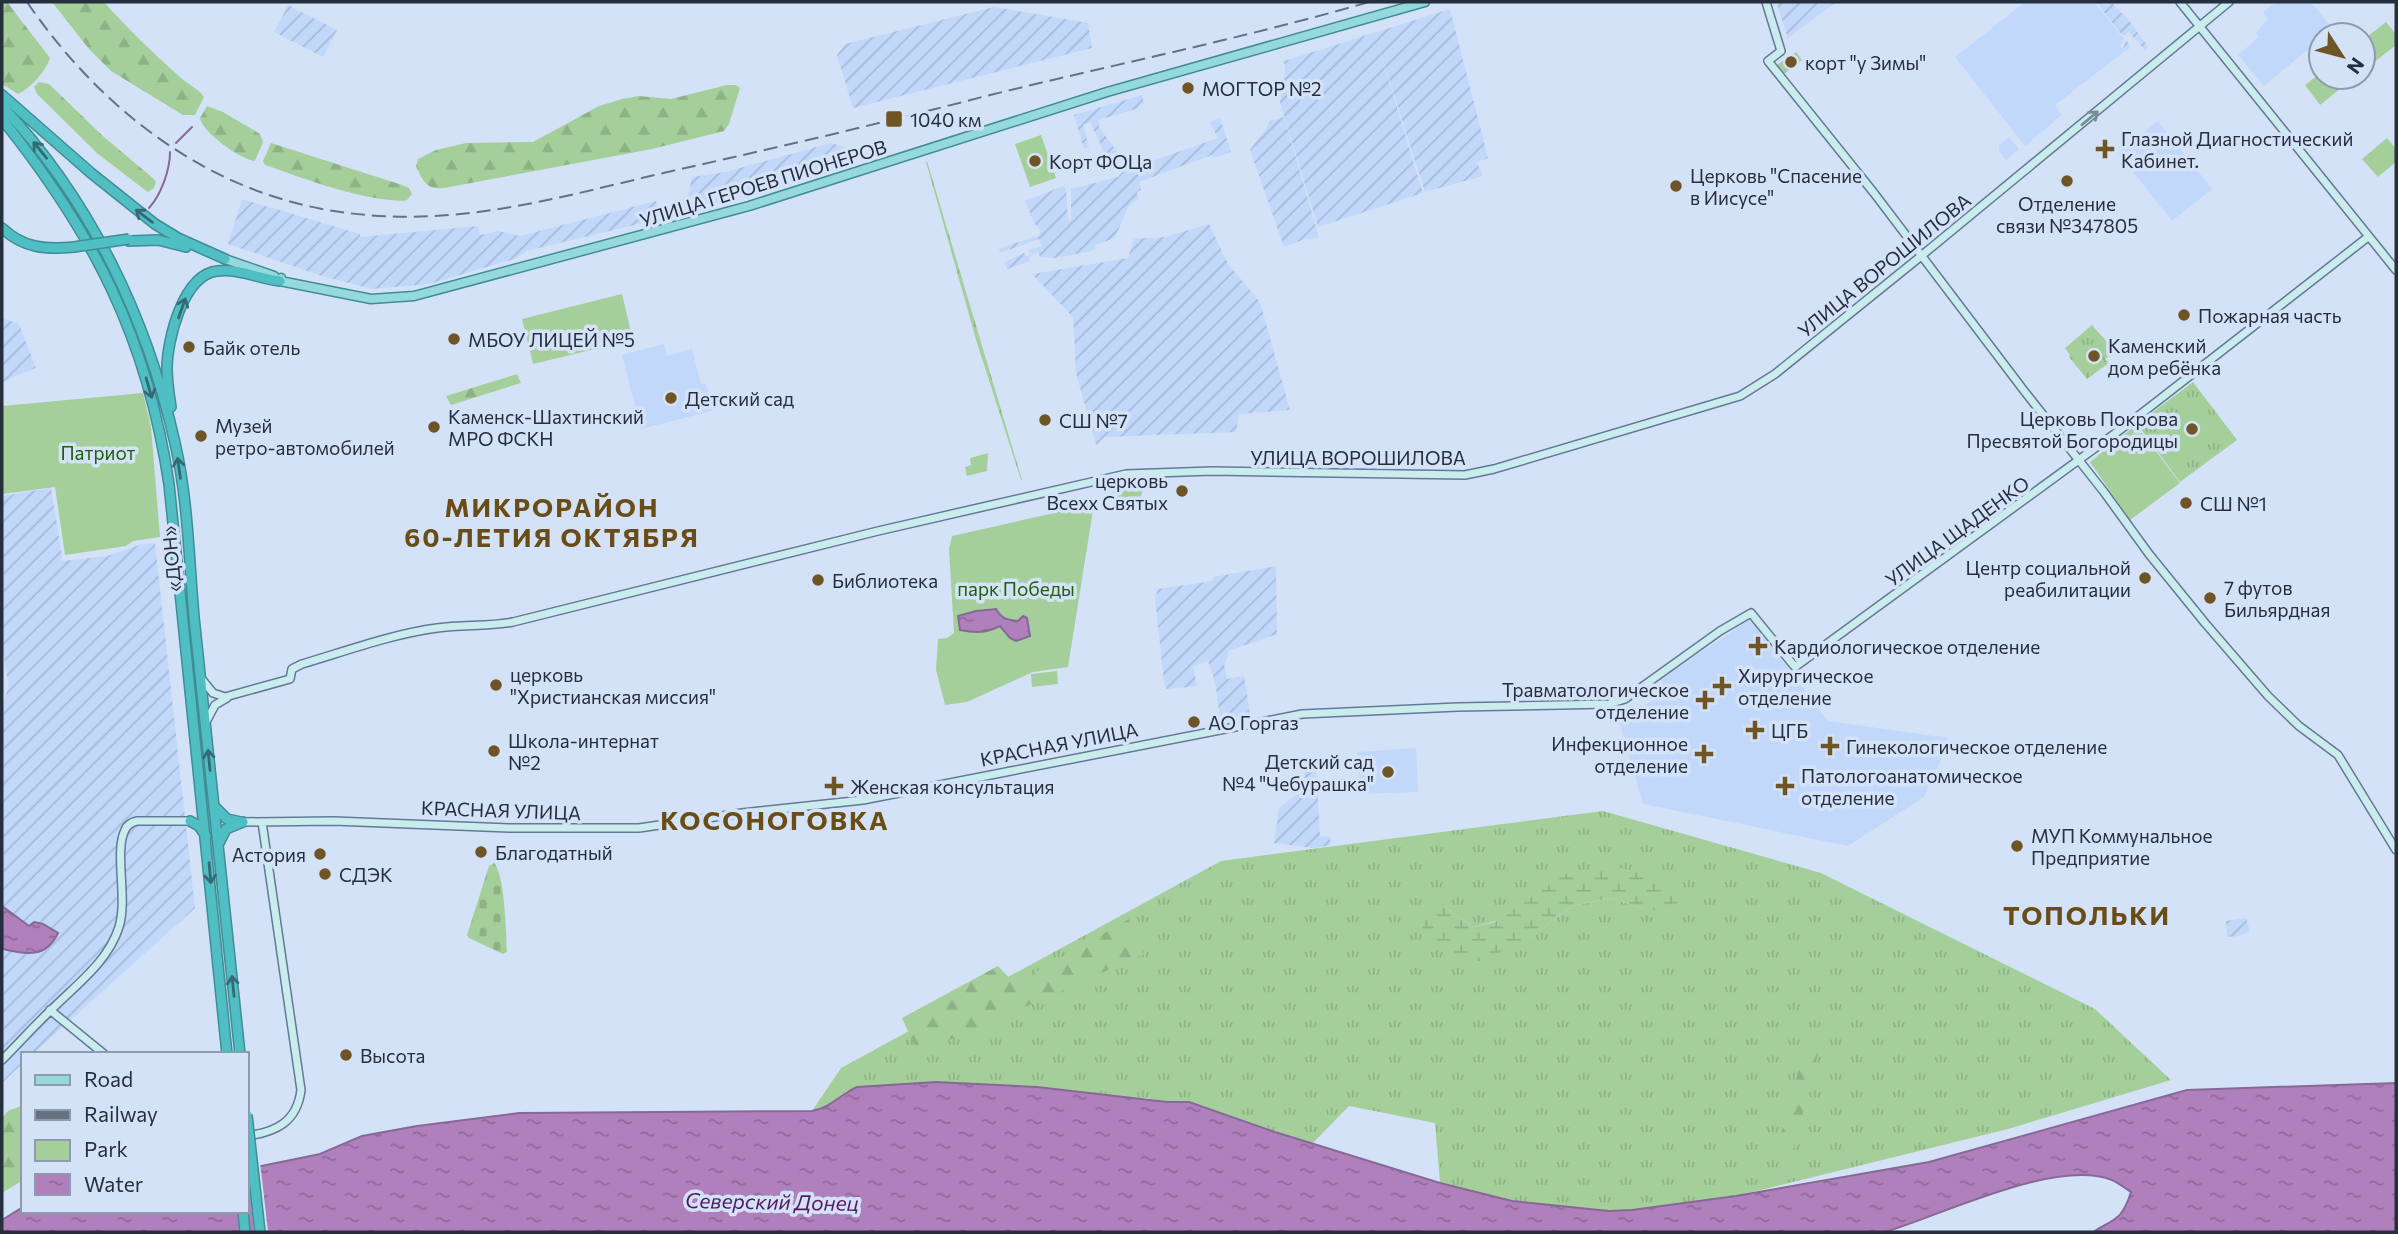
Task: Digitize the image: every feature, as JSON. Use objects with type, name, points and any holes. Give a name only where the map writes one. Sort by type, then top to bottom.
[{"type":"highway","points":[[2,95],[61,149],[155,225],[225,259]]},
{"type":"highway","name":"«ДОН»","points":[[2,106],[51,164],[109,256],[137,318],[175,443],[240,1052]]},
{"type":"highway","name":"«ДОН»","points":[[2,119],[65,202],[111,285],[128,323],[150,391],[169,484],[227,1052]]},
{"type":"highway","points":[[2,129],[27,155],[33,157]]},
{"type":"highway","points":[[2,231],[16,243],[36,251],[51,253],[158,237],[225,259]]},
{"type":"highway","points":[[129,240],[175,243],[281,280]]},
{"type":"highway","points":[[175,443],[168,391],[168,355],[190,288],[202,276],[219,270],[281,280]]},
{"type":"highway","points":[[190,821],[199,816],[203,806]]},
{"type":"highway","points":[[214,806],[223,817],[243,822]]},
{"type":"highway","points":[[190,821],[199,826],[207,838]]},
{"type":"highway","points":[[217,846],[226,829],[243,822]]},
{"type":"highway","points":[[248,1123],[260,1232]]},
{"type":"highway","points":[[243,1213],[245,1232]]},
{"type":"main road","name":"УЛИЦА ГЕРОЕВ ПИОНЕРОВ","points":[[225,259],[281,280],[371,299],[414,296],[749,206],[1107,92],[1425,2]]},
{"type":"street","points":[[1766,2],[1781,51],[1768,61],[1922,255],[2167,577],[2253,680],[2294,721],[2338,755],[2396,849]]},
{"type":"street","points":[[2180,2],[2396,270]]},
{"type":"street","name":"УЛИЦА ВОРОШИЛОВА","points":[[231,697],[290,676],[302,664],[387,639],[439,627],[486,626],[513,622],[885,529],[1126,474],[1212,471],[1459,476],[1488,471],[1746,394],[1922,255],[2229,2]]},
{"type":"street","name":"УЛИЦА ЩАДЕНКО","points":[[1751,613],[1795,667],[2128,424],[2368,237]]},
{"type":"street","name":"КРАСНАЯ УЛИЦА","points":[[243,822],[334,821],[509,828],[639,828],[890,795],[1092,753],[1302,714],[1609,704],[1625,699],[1720,631],[1751,613]]},
{"type":"street","points":[[200,677],[213,693],[231,697]]},
{"type":"street","points":[[205,723],[215,705],[231,697]]},
{"type":"street","points":[[2,1060],[102,959],[118,932],[122,912],[125,830],[137,821],[190,821]]},
{"type":"street","points":[[248,1136],[269,1132],[284,1125],[298,1106],[301,1090],[262,822]]},
{"type":"street","points":[[50,1010],[102,1052]]},
{"type":"shaded area","points":[[1776,2],[1836,2],[1788,38]]},
{"type":"shaded area","points":[[2025,2],[2094,2],[2124,39],[2120,46],[2125,51],[2055,105],[2062,115],[2025,146],[1955,57]]},
{"type":"shaded area","points":[[2096,2],[2106,5],[2111,2],[2128,19],[2148,47],[2145,50],[2129,32],[2123,36],[2127,41],[2130,48],[2126,51],[2123,48],[2126,40]]},
{"type":"shaded area","points":[[2276,2],[2311,2],[2326,21],[2307,21],[2307,51],[2264,86],[2238,55],[2259,37],[2256,33],[2268,19],[2263,12]]},
{"type":"shaded area","points":[[288,5],[337,30],[323,57],[274,32]]},
{"type":"shaded area","points":[[994,7],[1088,23],[1092,48],[853,108],[837,55],[845,44]]},
{"type":"shaded area","points":[[1450,9],[1488,158],[1477,162],[1483,176],[1425,192],[1375,35],[1423,193],[1318,227],[1280,102],[1284,61]]},
{"type":"shaded area","points":[[1142,95],[1144,104],[1139,105],[1139,108],[1099,120],[1099,127],[1117,152],[1106,156],[1090,122],[1083,125],[1089,147],[1084,149],[1074,115]]},
{"type":"shaded area","points":[[1284,117],[1319,237],[1309,240],[1307,238],[1284,247],[1250,150],[1269,121]]},
{"type":"shaded area","points":[[1220,118],[1231,152],[1214,158],[1212,155],[1139,182],[1141,190],[1137,192],[1138,199],[1129,205],[1115,238],[1095,245],[1095,249],[1087,252],[1055,258],[1040,257],[1038,252],[1029,257],[1030,261],[1007,269],[1004,262],[1024,253],[1026,256],[1030,255],[1029,250],[1042,246],[1039,239],[1000,253],[999,249],[1039,235],[1041,231],[1034,223],[1025,201],[1063,186],[1066,189],[1068,221],[1071,221],[1071,189],[1118,177],[1123,171],[1218,138],[1210,122]]},
{"type":"shaded area","points":[[2158,121],[2212,189],[2172,221],[2118,153]]},
{"type":"shaded area","points":[[2009,137],[2019,149],[2006,160],[1999,151],[1999,145]]},
{"type":"shaded area","points":[[831,143],[847,148],[850,160],[825,174],[689,210],[687,202],[692,177],[725,172]]},
{"type":"shaded area","points":[[242,199],[360,234],[360,237],[478,226],[480,235],[498,231],[520,236],[656,201],[660,219],[526,251],[517,258],[429,284],[372,289],[322,276],[228,244]]},
{"type":"shaded area","points":[[1209,224],[1228,264],[1260,302],[1290,410],[1239,414],[1236,432],[1105,437],[1096,445],[1076,373],[1073,317],[1032,274],[1128,258],[1134,239],[1165,237]]},
{"type":"shaded area","points":[[2,318],[19,324],[36,368],[2,382]]},
{"type":"shaded area","name":"Детский сад","points":[[664,344],[667,356],[692,349],[701,384],[706,384],[712,411],[641,429],[622,355]]},
{"type":"shaded area","points":[[51,488],[63,561],[107,556],[139,545],[155,543],[195,908],[35,1052],[21,1052],[21,1065],[2,1083],[2,705],[9,687],[2,647],[2,496]]},
{"type":"shaded area","points":[[1276,566],[1277,634],[1228,651],[1224,664],[1227,679],[1244,676],[1250,713],[1238,717],[1220,717],[1215,682],[1208,661],[1193,666],[1197,686],[1167,689],[1155,598],[1158,589],[1212,581],[1213,577]]},
{"type":"shaded area","name":"ЦГБ","points":[[1751,619],[1828,721],[1948,738],[1924,797],[1848,846],[1643,804],[1618,717],[1630,705],[1636,711],[1667,690],[1660,679]]},
{"type":"shaded area","name":"Детский сад №4 \"Чебурашка\"","points":[[1416,748],[1418,792],[1360,794],[1357,752]]},
{"type":"shaded area","points":[[1315,754],[1320,836],[1330,837],[1331,845],[1314,848],[1274,843],[1279,808],[1301,791],[1305,776],[1304,767]]},
{"type":"shaded area","points":[[2246,918],[2250,931],[2240,936],[2227,937],[2226,921]]},
{"type":"green space","points":[[2,2],[7,2],[50,58],[37,79],[18,94],[2,84]]},
{"type":"green space","points":[[52,2],[104,2],[150,49],[202,94],[204,97],[195,115],[183,115],[111,71],[89,49]]},
{"type":"green space","points":[[2386,22],[2396,34],[2396,45],[2377,60],[2377,29]]},
{"type":"green space","name":"корт \"у Зимы\"","points":[[1796,52],[1802,60],[1784,74],[1777,65]]},
{"type":"green space","points":[[39,82],[49,84],[104,137],[154,179],[154,188],[148,192],[98,154],[37,94],[34,87]]},
{"type":"green space","points":[[727,85],[740,88],[729,124],[724,131],[652,149],[444,188],[429,186],[416,166],[418,159],[436,150],[466,143],[533,142],[599,106],[622,99],[639,96],[671,99]]},
{"type":"green space","points":[[2310,91],[2338,91],[2320,105]]},
{"type":"green space","points":[[207,106],[223,112],[260,134],[263,142],[255,161],[232,151],[207,130],[200,118]]},
{"type":"green space","name":"Корт ФОЦа","points":[[1041,135],[1056,178],[1030,187],[1015,144]]},
{"type":"green space","points":[[2387,138],[2396,149],[2396,162],[2378,177],[2362,159]]},
{"type":"green space","points":[[271,143],[399,184],[409,188],[412,194],[403,201],[368,197],[265,165],[263,161]]},
{"type":"green space","points":[[927,161],[1022,480],[977,343]]},
{"type":"green space","points":[[622,294],[633,340],[533,364],[522,319]]},
{"type":"green space","points":[[2092,325],[2115,351],[2105,359],[2109,363],[2087,379],[2065,348]]},
{"type":"green space","points":[[517,374],[521,383],[451,405],[446,396]]},
{"type":"green space","points":[[2193,382],[2237,440],[2180,482],[2137,424]]},
{"type":"green space","name":"Патриот","points":[[143,393],[151,427],[160,537],[133,541],[126,546],[65,555],[55,487],[2,494],[2,406]]},
{"type":"green space","points":[[2136,425],[2180,483],[2130,520],[2090,462]]},
{"type":"green space","points":[[988,453],[987,471],[967,476],[965,467],[971,465],[970,458]]},
{"type":"green space","points":[[1147,478],[1139,502],[1133,507],[1124,505],[1106,484]]},
{"type":"green space","name":"парк Победы","points":[[1094,504],[1068,667],[1033,672],[967,702],[945,705],[936,670],[938,639],[947,638],[954,633],[949,549],[952,536]]},
{"type":"green space","points":[[1057,671],[1058,684],[1032,687],[1031,674]]},
{"type":"green space","name":"ТОПОЛЬКИ","points":[[1603,811],[1821,873],[2095,1009],[2171,1080],[2008,1129],[1736,1196],[1609,1211],[1512,1201],[1440,1183],[1435,1123],[1349,1106],[1312,1144],[1189,1102],[1146,1098],[846,1091],[828,1106],[812,1111],[841,1068],[1221,861]],"holes":[[[1656,879],[1644,909],[1611,898],[1572,906],[1529,939],[1423,935],[1425,908],[1446,908],[1473,927]]]},
{"type":"green space","points":[[494,863],[501,879],[504,905],[507,952],[503,954],[467,935],[489,866]]},
{"type":"green space","points":[[1618,867],[1656,879],[1681,899],[1670,911],[1644,909],[1611,898],[1572,906],[1529,939],[1481,961],[1453,960],[1422,935],[1424,908],[1446,908],[1473,927],[1495,922],[1565,874]]},
{"type":"green space","points":[[1129,919],[1144,954],[918,1054],[902,1018],[998,966],[1015,984]]},
{"type":"green space","points":[[1809,1033],[1823,1035],[1793,1151],[1776,1151]]},
{"type":"green space","points":[[21,1106],[21,1181],[2,1193],[2,1118],[8,1111]]},
{"type":"water","points":[[996,609],[1008,619],[1018,621],[1023,616],[1027,618],[1030,636],[1016,641],[1000,626],[981,632],[960,630],[958,616]]},
{"type":"water","points":[[2,906],[29,926],[34,922],[43,924],[58,933],[42,951],[20,953],[3,949]]},
{"type":"water","name":"Северский Донец","points":[[936,1082],[1037,1087],[1167,1102],[1189,1102],[1275,1132],[1440,1183],[1512,1201],[1609,1211],[1736,1196],[1929,1162],[2187,1090],[2396,1083],[2396,1232],[2093,1232],[2113,1221],[2121,1213],[2131,1192],[2112,1180],[2089,1175],[2061,1176],[2031,1182],[1885,1232],[2,1232],[2,1220],[21,1208],[21,1213],[248,1213],[248,1169],[320,1154],[362,1136],[417,1126],[519,1113],[812,1111],[824,1107],[857,1087]]},
{"type":"pier","points":[[260,1162],[268,1232],[254,1232],[248,1165]]},
{"type":"waterway","points":[[176,143],[192,127]]},
{"type":"waterway","points":[[149,208],[164,182],[170,152]]},
{"type":"railway","points":[[27,2],[85,74],[118,106],[154,135],[192,160],[233,181],[276,197],[322,209],[413,217],[499,209],[584,192],[1224,40],[1369,2]]},
{"type":"place","name":"корт \"у Зимы\"","points":[[1791,62]]},
{"type":"place","name":"МОГТОР №2","points":[[1188,88]]},
{"type":"place","name":"1040 км","points":[[894,119]]},
{"type":"place","name":"Глазной Диагностический Кабинет.","points":[[2105,149]]},
{"type":"place","name":"Корт ФОЦа","points":[[1035,161]]},
{"type":"place","name":"Отделение связи №347805","points":[[2067,181]]},
{"type":"place","name":"Церковь \"Спасение в Иисусе\"","points":[[1676,186]]},
{"type":"place","name":"Пожарная часть","points":[[2184,315]]},
{"type":"place","name":"МБОУ ЛИЦЕЙ №5","points":[[454,339]]},
{"type":"place","name":"Байк отель","points":[[189,347]]},
{"type":"place","name":"Каменский дом ребёнка","points":[[2094,356]]},
{"type":"place","name":"Детский сад","points":[[671,398]]},
{"type":"place","name":"СШ №7","points":[[1045,420]]},
{"type":"place","name":"Каменск-Шахтинский МРО ФСКН","points":[[434,427]]},
{"type":"place","name":"Церковь Покрова Пресвятой Богородицы","points":[[2192,429]]},
{"type":"place","name":"Музей ретро-автомобилей","points":[[201,436]]},
{"type":"place","name":"церковь Всехх Святых","points":[[1182,491]]},
{"type":"place","name":"СШ №1","points":[[2186,503]]},
{"type":"place","name":"Центр социальной реабилитации","points":[[2145,578]]},
{"type":"place","name":"Библиотека","points":[[818,580]]},
{"type":"place","name":"7 футов Бильярдная","points":[[2210,598]]},
{"type":"place","name":"Кардиологическое отделение","points":[[1758,646]]},
{"type":"place","name":"церковь \"Христианская миссия\"","points":[[496,685]]},
{"type":"place","name":"Хирургическое отделение","points":[[1722,686]]},
{"type":"place","name":"Травматологическое отделение","points":[[1705,700]]},
{"type":"place","name":"АО Горгаз","points":[[1194,722]]},
{"type":"place","name":"ЦГБ","points":[[1755,730]]},
{"type":"place","name":"Гинекологическое отделение","points":[[1830,746]]},
{"type":"place","name":"Школа-интернат №2","points":[[494,751]]},
{"type":"place","name":"Инфекционное отделение","points":[[1704,754]]},
{"type":"place","name":"Детский сад №4 \"Чебурашка\"","points":[[1388,772]]},
{"type":"place","name":"Женская консультация","points":[[834,786]]},
{"type":"place","name":"Патологоанатомическое отделение","points":[[1785,786]]},
{"type":"place","name":"МУП Коммунальное Предприятие","points":[[2017,846]]},
{"type":"place","name":"Благодатный","points":[[481,852]]},
{"type":"place","name":"Астория","points":[[320,854]]},
{"type":"place","name":"СДЭК","points":[[325,874]]},
{"type":"place","name":"Высота","points":[[346,1055]]},
{"type":"district","name":"МИКРОРАЙОН 60-ЛЕТИЯ ОКТЯБРЯ","points":[[552,521]]},
{"type":"district","name":"КОСОНОГОВКА","points":[[775,819]]},
{"type":"district","name":"ТОПОЛЬКИ","points":[[2087,914]]}]
